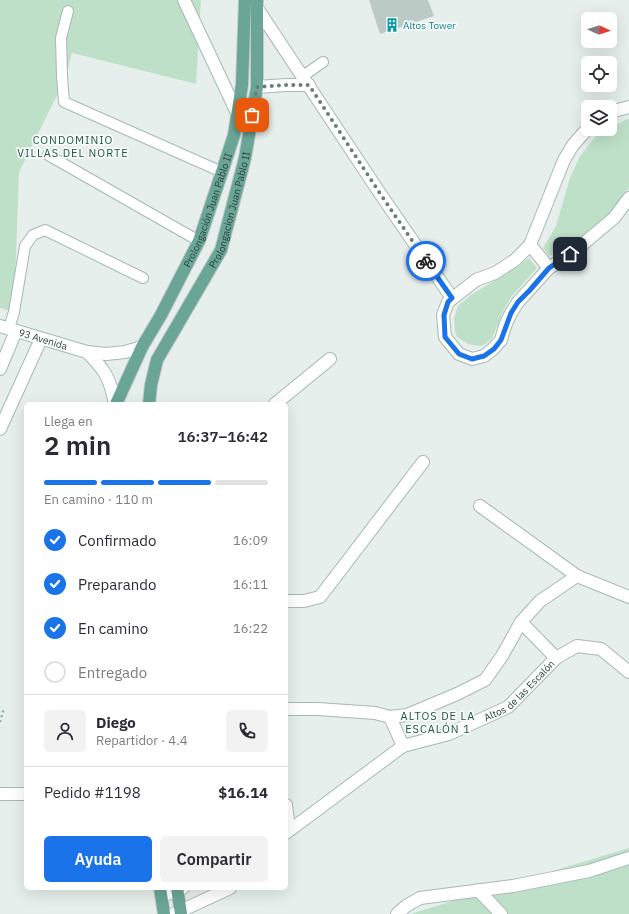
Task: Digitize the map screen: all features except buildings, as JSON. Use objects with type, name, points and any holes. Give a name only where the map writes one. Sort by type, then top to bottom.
[{"type":"main road","name":"Prolongación Juan Pablo II","points":[[117,402],[142,347],[161,316],[200,240],[234,135],[242,86],[245,0]]},
{"type":"main road","name":"Prolongacion Juan Pablo II","points":[[149,402],[150,385],[157,360],[221,250],[245,158],[257,87],[257,4]]},
{"type":"main road","points":[[178,913],[180,890]]},
{"type":"main road","points":[[161,892],[164,914]]},
{"type":"street","points":[[184,0],[238,115]]},
{"type":"street","points":[[257,4],[379,192],[452,298]]},
{"type":"street","points":[[257,87],[286,85],[306,80]]},
{"type":"street","points":[[617,110],[629,107]]},
{"type":"street","points":[[581,136],[573,145],[564,160],[530,245],[515,260],[496,272],[476,280],[448,302],[444,315],[445,337],[459,354],[472,359],[484,356],[494,349],[501,340],[511,313],[518,302],[549,268],[570,254],[614,218],[629,198]]},
{"type":"street","points":[[530,245],[549,268]]},
{"type":"street","points":[[0,369],[8,328]]},
{"type":"street","name":"93 Avenida","points":[[8,328],[87,352],[106,354],[125,352],[142,347]]},
{"type":"street","points":[[0,429],[41,338]]},
{"type":"street","name":"93 Avenida","points":[[87,352],[101,366],[111,385],[115,402]]},
{"type":"street","points":[[277,402],[330,359]]},
{"type":"street","points":[[288,601],[304,601],[320,597],[423,462]]},
{"type":"street","points":[[480,506],[577,576],[629,597]]},
{"type":"street","points":[[288,709],[318,709],[375,713],[390,717],[407,715],[457,694],[485,680],[502,656],[521,622],[540,601],[577,576]]},
{"type":"street","points":[[521,622],[556,658]]},
{"type":"street","name":"Altos de las Escalón","points":[[288,832],[403,746],[449,734],[508,707],[556,658],[578,646],[601,649],[629,672]]},
{"type":"street","points":[[390,717],[403,746]]},
{"type":"street","points":[[0,794],[24,794]]},
{"type":"street","points":[[397,914],[406,906],[420,898],[513,886],[589,871],[629,858]]},
{"type":"street","points":[[161,892],[174,890]]},
{"type":"street","points":[[178,913],[226,890]]},
{"type":"street","points":[[478,890],[501,914]]},
{"type":"lane","points":[[68,11],[61,38],[64,102],[222,172]]},
{"type":"lane","points":[[306,80],[324,62]]},
{"type":"lane","points":[[48,154],[200,240]]},
{"type":"lane","points":[[8,328],[14,312],[25,246],[33,235],[45,230],[143,278]]},
{"type":"path","points":[[0,722],[4,708]]},
{"type":"green space","points":[[0,0],[201,0],[196,84],[72,53],[65,79],[19,172],[14,312],[0,308]]},
{"type":"green space","points":[[627,119],[629,120],[629,188],[604,220],[584,236],[549,256],[543,248],[556,226],[570,178],[580,156],[596,136],[617,136],[617,124]]},
{"type":"green space","points":[[529,258],[537,268],[512,296],[505,307],[492,338],[486,344],[480,346],[468,344],[457,337],[454,318],[458,306],[471,295]]},
{"type":"green space","points":[[629,848],[629,914],[410,914]]},
{"type":"way so far","points":[[252,115],[257,87],[309,85],[426,261]]},
{"type":"place","name":"Altos Tower","points":[[392,25]]},
{"type":"district","name":"CONDOMINIO VILLAS DEL NORTE","points":[[73,146]]},
{"type":"district","name":"ALTOS DE LA ESCALÓN 1","points":[[438,722]]},
{"type":"route","points":[[426,261],[452,298],[448,302],[444,315],[445,337],[459,354],[472,359],[484,356],[494,349],[501,340],[505,326],[518,302],[549,268],[570,254]]}]
